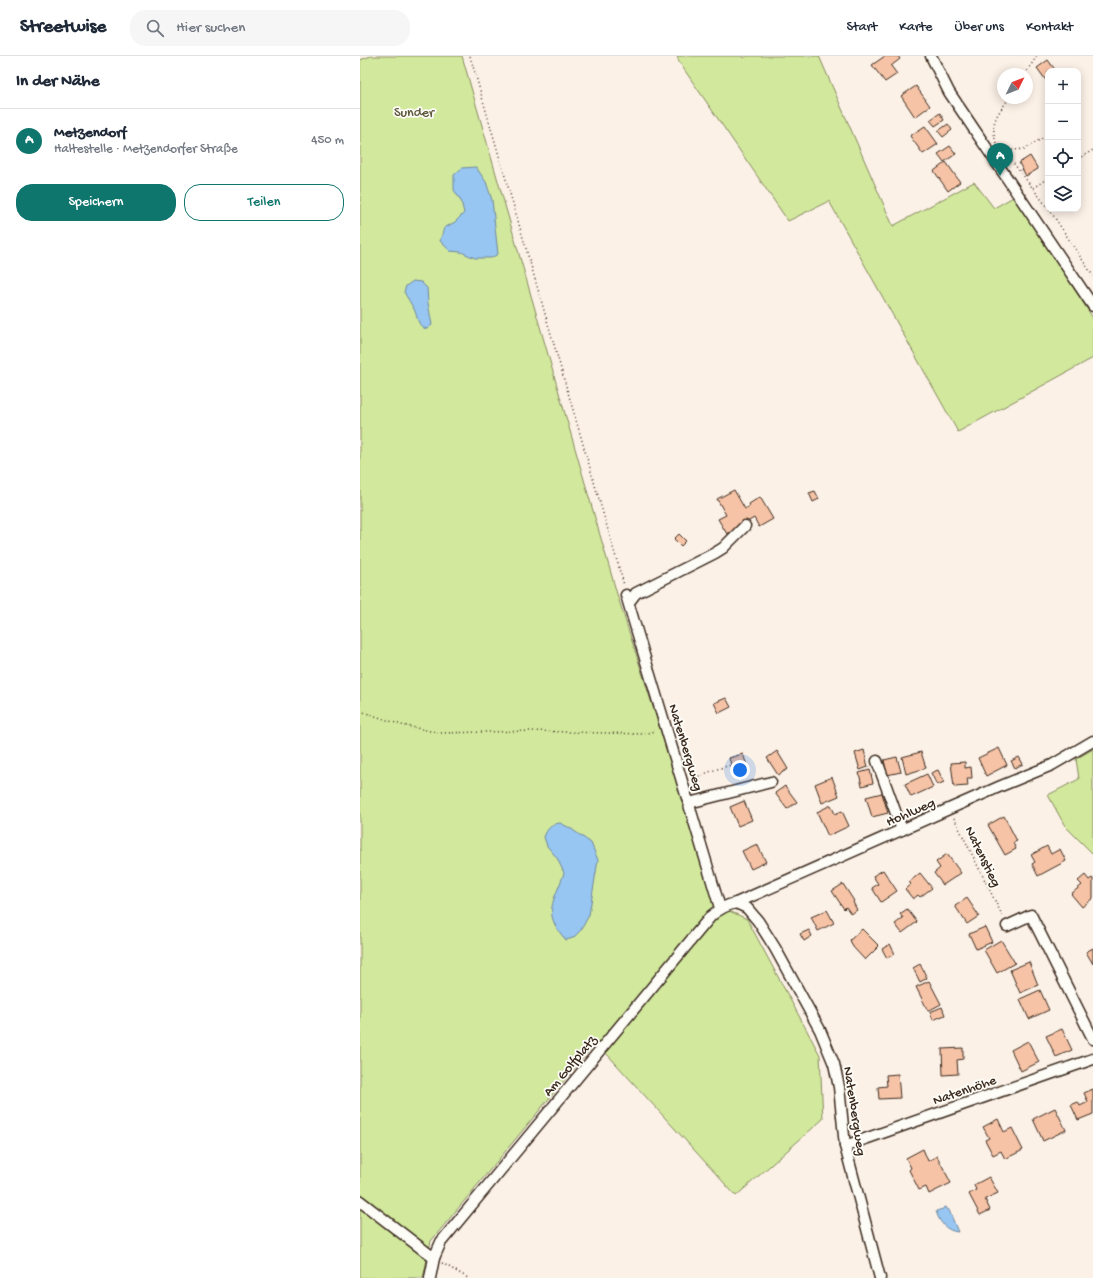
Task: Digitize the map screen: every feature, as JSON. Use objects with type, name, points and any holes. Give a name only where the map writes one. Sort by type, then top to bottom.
[{"type":"street","points":[[931,56],[949,92],[993,150],[1093,306]]},
{"type":"street","points":[[628,598],[719,551],[745,526]]},
{"type":"street","name":"Natenbergweg","points":[[628,598],[720,908]]},
{"type":"street","name":"Hohlweg","points":[[736,903],[1052,765],[1093,741]]},
{"type":"street","points":[[877,761],[902,830]]},
{"type":"street","points":[[689,803],[771,782]]},
{"type":"street","name":"Natenbergweg","points":[[736,903],[747,908],[758,921],[776,950],[820,1030],[834,1064],[837,1076],[845,1146],[880,1278]]},
{"type":"street","name":"Am Golfplatz","points":[[430,1278],[434,1258],[441,1242],[454,1226],[711,916],[720,908],[736,903]]},
{"type":"street","points":[[1007,926],[1031,915],[1093,1039]]},
{"type":"street","name":"Natenhöhe","points":[[845,1146],[1093,1059]]},
{"type":"street","points":[[360,1201],[434,1258]]},
{"type":"path","points":[[470,56],[628,598]]},
{"type":"path","points":[[1029,68],[1037,56]]},
{"type":"path","points":[[1005,104],[994,121],[993,150],[1004,151],[1024,149],[1045,137]]},
{"type":"path","points":[[1081,157],[1093,150]]},
{"type":"path","points":[[1004,151],[1045,204]]},
{"type":"path","points":[[1033,188],[1045,180]]},
{"type":"path","points":[[1051,212],[1093,276]]},
{"type":"path","points":[[360,711],[402,726],[440,733],[532,731],[643,734],[667,729]]},
{"type":"path","points":[[683,782],[731,765]]},
{"type":"path","name":"Natenstieg","points":[[950,809],[1001,913]]},
{"type":"path","points":[[434,1258],[468,1278]]},
{"type":"green space","name":"Sunder","points":[[371,56],[462,56],[617,594],[716,905],[747,919],[820,1055],[823,1119],[736,1196],[596,1042],[431,1241],[423,1278],[360,1278],[360,60]]},
{"type":"green space","points":[[677,56],[742,56],[743,58],[747,56],[819,56],[893,226],[974,182],[994,208],[1015,196],[1093,318],[1093,358],[958,432],[829,201],[788,221],[679,62]]},
{"type":"green space","points":[[1093,749],[1093,854],[1065,826],[1048,795],[1079,779],[1076,759]]},
{"type":"water","points":[[476,167],[486,182],[492,200],[498,254],[491,258],[475,258],[461,252],[450,251],[440,241],[444,228],[455,222],[464,213],[461,201],[454,190],[454,175],[462,168]]},
{"type":"water","points":[[413,281],[421,282],[427,288],[432,325],[427,329],[421,326],[414,309],[404,292],[406,286]]},
{"type":"water","points":[[560,823],[570,828],[591,843],[598,860],[589,915],[581,930],[573,938],[566,940],[558,930],[552,914],[554,900],[564,873],[557,858],[547,846],[544,837],[550,827],[554,824]]},
{"type":"water","points":[[944,1207],[949,1210],[958,1232],[947,1228],[939,1219],[936,1211],[943,1209]]},
{"type":"building","points":[[885,56],[898,56],[900,59],[891,66],[897,74],[885,82],[872,65]]},
{"type":"building","points":[[1048,60],[1054,68],[1045,68],[1045,79],[1037,68]]},
{"type":"building","points":[[916,86],[930,106],[915,117],[901,96]]},
{"type":"building","points":[[940,113],[944,120],[935,126],[930,120]]},
{"type":"building","points":[[948,124],[952,130],[943,137],[938,131]]},
{"type":"building","points":[[925,126],[938,144],[923,154],[910,136]]},
{"type":"building","points":[[950,146],[956,154],[944,162],[938,154]]},
{"type":"building","points":[[1030,156],[1038,169],[1026,176],[1019,163]]},
{"type":"building","points":[[946,162],[960,182],[948,191],[934,171]]},
{"type":"building","points":[[734,490],[745,509],[750,506],[749,504],[760,497],[773,519],[759,527],[754,518],[727,534],[718,519],[726,515],[717,499]]},
{"type":"building","points":[[815,491],[819,499],[813,502],[809,493]]},
{"type":"building","points":[[679,534],[686,541],[681,546],[674,539]]},
{"type":"building","points":[[726,698],[731,707],[719,713],[714,703]]},
{"type":"building","points":[[999,748],[1007,765],[986,776],[978,758]]},
{"type":"building","points":[[864,750],[868,767],[860,770],[855,753]]},
{"type":"building","points":[[777,751],[788,769],[778,775],[767,758]]},
{"type":"building","points":[[921,752],[926,768],[906,774],[902,757]]},
{"type":"building","points":[[743,754],[749,771],[734,776],[729,758]]},
{"type":"building","points":[[897,757],[901,772],[887,775],[884,760]]},
{"type":"building","points":[[1019,757],[1023,764],[1015,768],[1011,761]]},
{"type":"building","points":[[965,762],[965,768],[971,767],[972,778],[967,778],[968,786],[954,787],[951,763]]},
{"type":"building","points":[[870,770],[873,783],[862,786],[859,773]]},
{"type":"building","points":[[938,770],[944,782],[937,785],[931,773]]},
{"type":"building","points":[[927,774],[933,787],[911,797],[905,784]]},
{"type":"building","points":[[832,777],[839,796],[822,803],[815,784]]},
{"type":"building","points":[[785,786],[797,802],[787,809],[775,793]]},
{"type":"building","points":[[882,793],[888,813],[872,817],[866,797]]},
{"type":"building","points":[[744,801],[752,820],[738,826],[730,807]]},
{"type":"building","points":[[831,805],[835,814],[842,811],[849,826],[828,836],[817,812]]},
{"type":"building","points":[[1004,816],[1017,841],[1013,843],[1016,849],[1005,855],[988,825]]},
{"type":"building","points":[[757,844],[766,862],[751,869],[742,851]]},
{"type":"building","points":[[1047,846],[1051,854],[1060,849],[1066,861],[1038,876],[1032,864],[1035,862],[1031,855]]},
{"type":"building","points":[[947,854],[961,873],[943,885],[934,873],[940,868],[936,862]]},
{"type":"building","points":[[883,870],[897,891],[881,902],[872,888],[878,884],[873,876]]},
{"type":"building","points":[[920,873],[932,888],[920,897],[918,895],[913,899],[905,889],[911,884],[909,882]]},
{"type":"building","points":[[1085,875],[1089,880],[1092,878],[1093,879],[1093,898],[1082,907],[1071,894],[1082,885],[1078,881]]},
{"type":"building","points":[[843,884],[854,901],[853,902],[857,910],[851,914],[846,907],[844,909],[832,891]]},
{"type":"building","points":[[967,898],[979,916],[967,924],[955,906]]},
{"type":"building","points":[[907,909],[917,922],[902,933],[895,924],[903,918],[900,914]]},
{"type":"building","points":[[827,910],[834,923],[818,931],[811,917]]},
{"type":"building","points":[[985,927],[992,942],[976,949],[969,934]]},
{"type":"building","points":[[862,929],[879,946],[865,960],[853,947],[850,940]]},
{"type":"building","points":[[809,930],[812,936],[804,941],[800,934]]},
{"type":"building","points":[[1001,940],[1015,963],[997,973],[984,950]]},
{"type":"building","points":[[890,944],[895,954],[887,958],[882,949]]},
{"type":"building","points":[[1093,948],[1093,964],[1086,952]]},
{"type":"building","points":[[1029,962],[1038,985],[1020,993],[1010,970]]},
{"type":"building","points":[[920,964],[927,978],[920,982],[913,968]]},
{"type":"building","points":[[929,981],[941,1004],[928,1011],[916,987]]},
{"type":"building","points":[[1040,990],[1049,1010],[1029,1019],[1020,999]]},
{"type":"building","points":[[942,1007],[945,1015],[933,1020],[930,1012]]},
{"type":"building","points":[[1062,1029],[1072,1050],[1056,1057],[1046,1036]]},
{"type":"building","points":[[1028,1041],[1039,1062],[1021,1071],[1011,1050]]},
{"type":"building","points":[[963,1048],[963,1059],[957,1060],[958,1074],[943,1075],[942,1049]]},
{"type":"building","points":[[898,1074],[900,1098],[879,1099],[878,1087],[887,1086],[886,1075]]},
{"type":"building","points":[[1093,1089],[1093,1114],[1078,1120],[1071,1105],[1078,1102],[1080,1106],[1088,1102],[1084,1093]]},
{"type":"building","points":[[1055,1108],[1066,1130],[1043,1141],[1033,1119]]},
{"type":"building","points":[[998,1119],[1004,1132],[1012,1128],[1023,1150],[1005,1159],[1001,1151],[993,1155],[985,1140],[989,1138],[983,1127]]},
{"type":"building","points":[[923,1149],[928,1161],[937,1156],[951,1183],[929,1194],[926,1187],[919,1190],[909,1170],[911,1168],[906,1158]]},
{"type":"building","points":[[989,1177],[998,1193],[985,1199],[990,1210],[980,1215],[969,1194],[976,1190],[974,1185]]},
{"type":"place","name":"Metzendorf","points":[[1000,176]]}]
